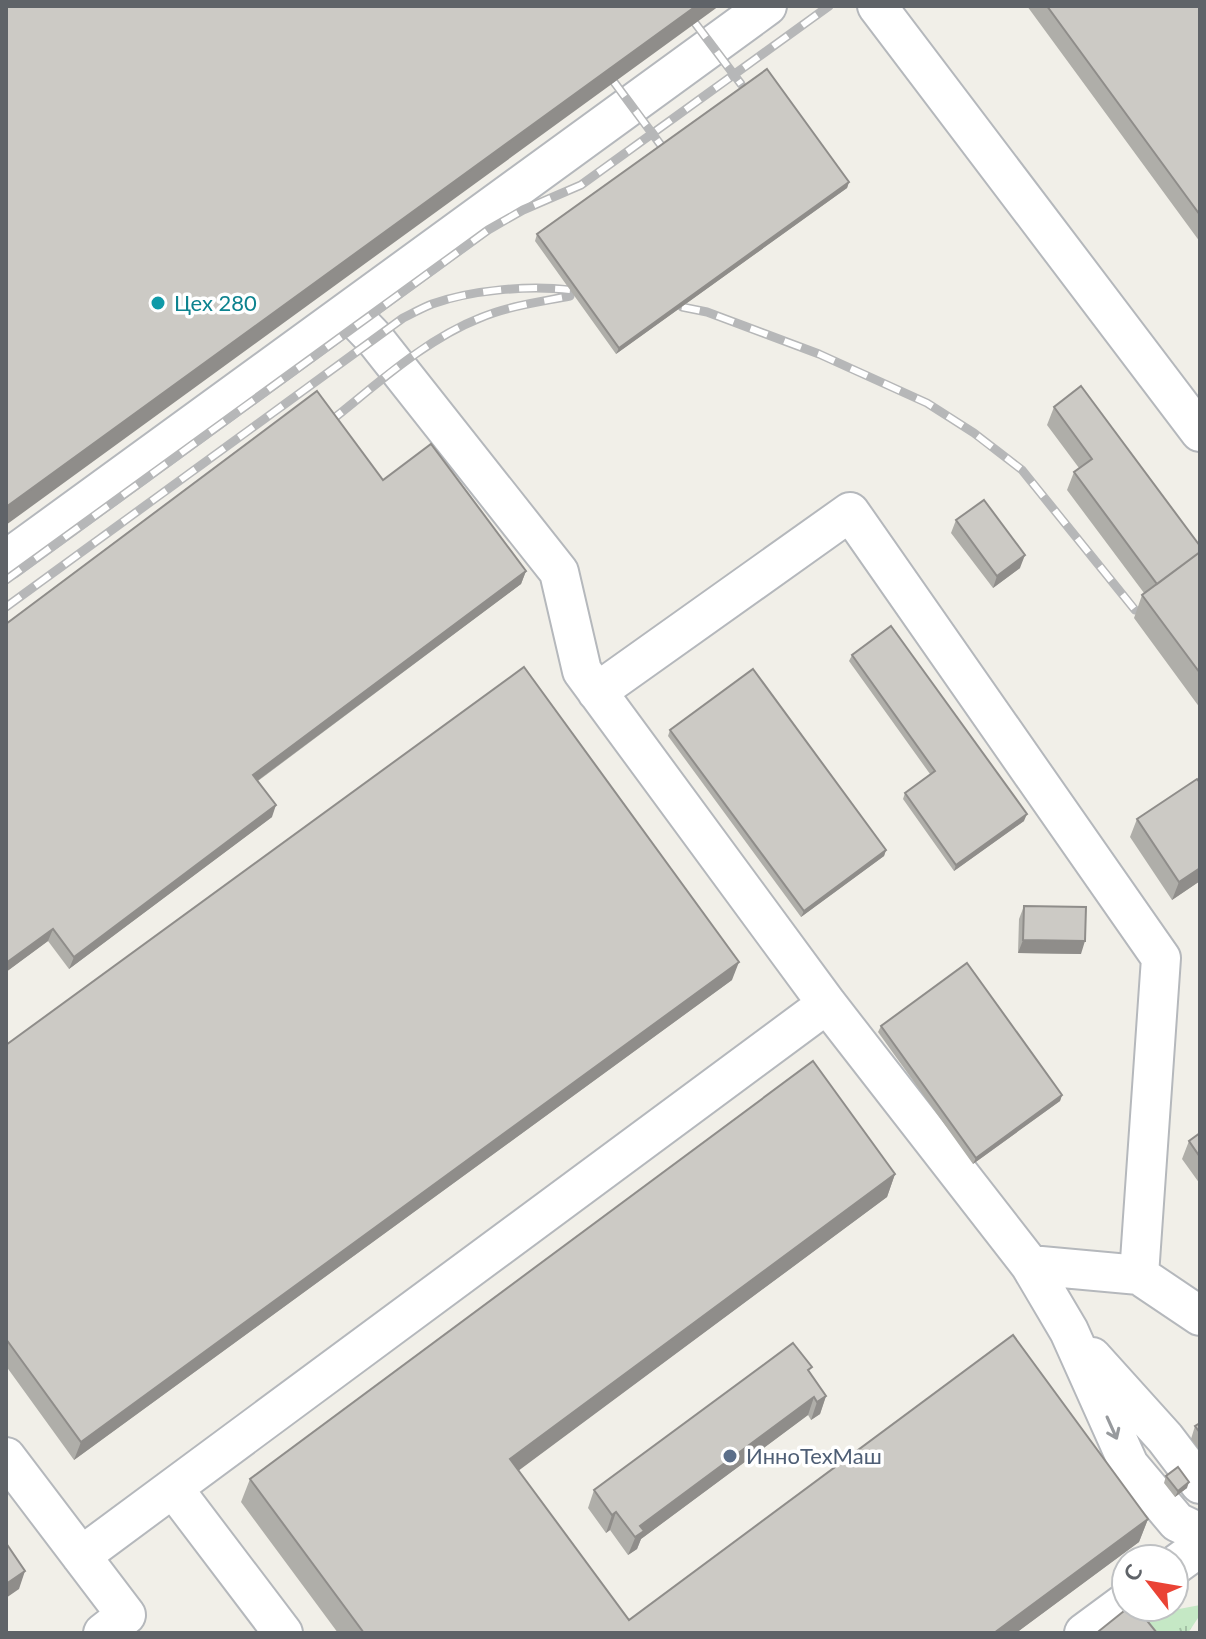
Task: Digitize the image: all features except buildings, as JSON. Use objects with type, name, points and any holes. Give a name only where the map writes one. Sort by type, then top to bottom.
[{"type":"lane","points":[[6,560],[767,6]]},
{"type":"lane","points":[[877,6],[1200,432]]},
{"type":"lane","points":[[348,311],[374,338],[559,572],[582,671],[827,1004],[1030,1265],[1069,1331],[1129,1465],[1177,1522],[1200,1533]]},
{"type":"lane","points":[[597,692],[850,512],[1161,958],[1139,1275]]},
{"type":"lane","points":[[81,1556],[827,1004]]},
{"type":"lane","points":[[1030,1265],[1139,1275],[1200,1316]]},
{"type":"lane","points":[[1069,1331],[1165,1438],[1200,1484]]},
{"type":"lane","points":[[6,1457],[126,1615],[103,1633]]},
{"type":"lane","points":[[173,1488],[283,1633]]},
{"type":"lane","points":[[1084,1633],[1110,1614]]},
{"type":"green space","points":[[1200,1605],[1200,1615],[1188,1633],[1154,1633],[1146,1623],[1190,1623],[1190,1607]]},
{"type":"railway","points":[[6,580],[488,230],[523,210],[581,185],[829,6]]},
{"type":"railway","points":[[695,23],[741,84]]},
{"type":"railway","points":[[614,82],[663,148]]},
{"type":"railway","points":[[6,607],[403,318],[447,299],[482,292],[537,288],[570,290]]},
{"type":"railway","points":[[328,423],[401,365],[459,327],[502,310],[570,296]]},
{"type":"railway","points":[[682,307],[707,312],[819,354],[927,403],[974,433],[1022,470],[1135,610]]},
{"type":"place","name":"Цех 280","points":[[158,303]]},
{"type":"place","name":"ИнноТехМаш","points":[[730,1456]]}]
